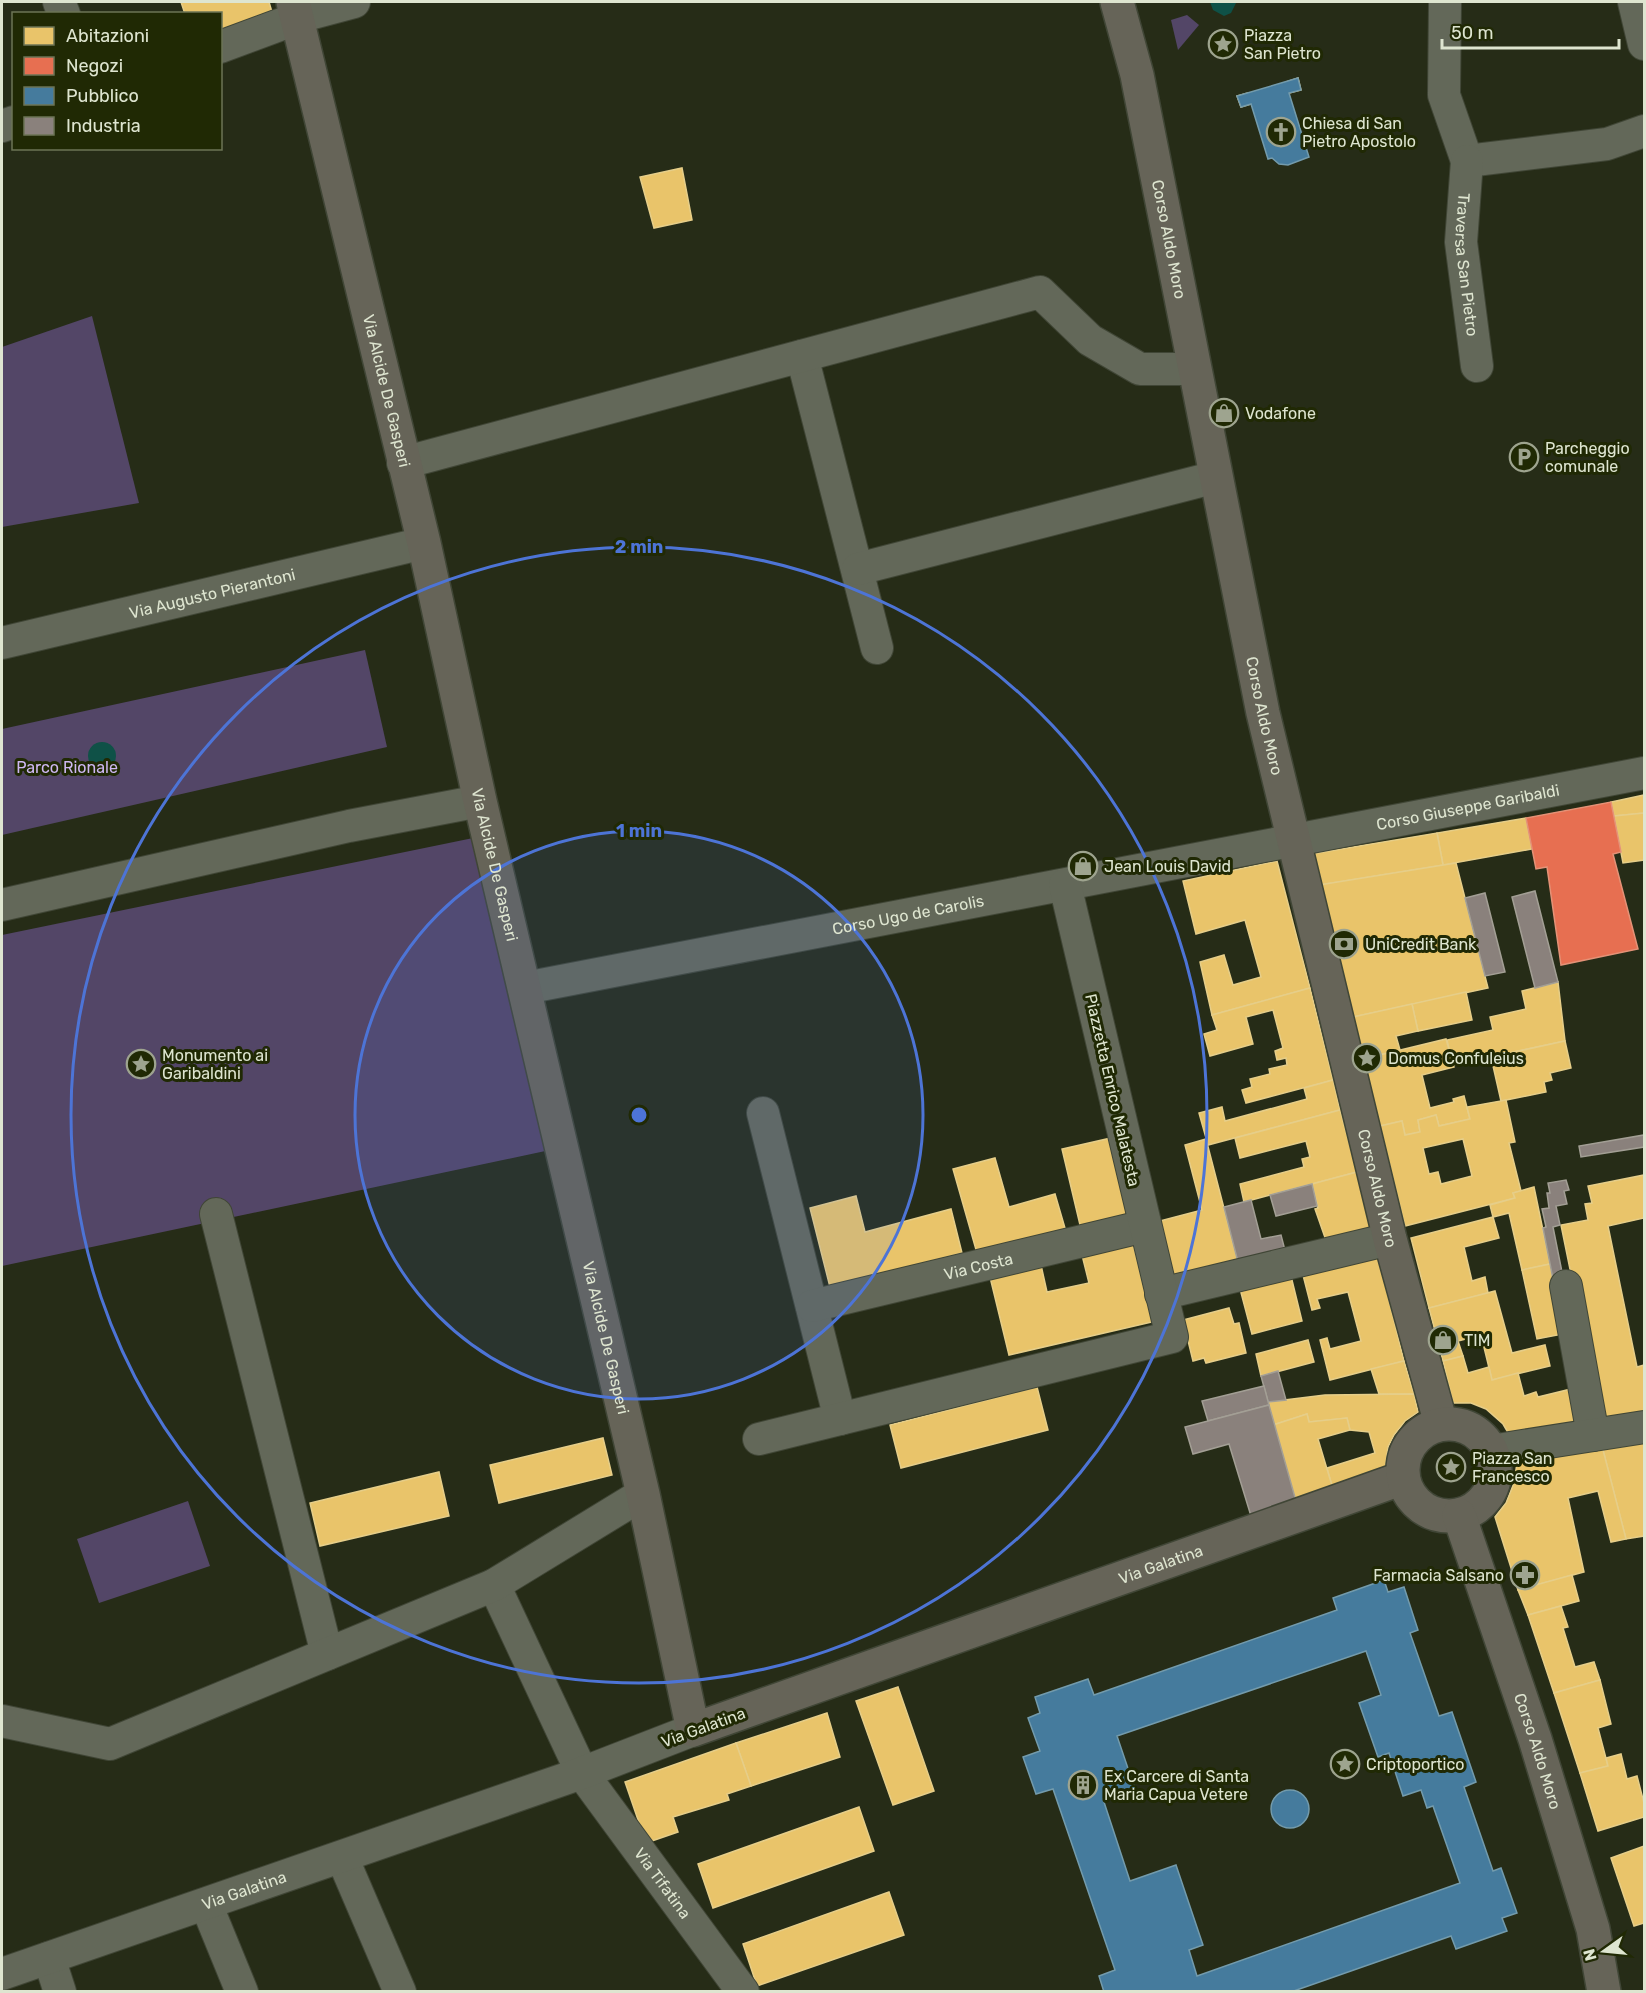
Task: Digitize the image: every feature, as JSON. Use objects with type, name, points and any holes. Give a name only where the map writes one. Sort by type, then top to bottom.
[{"type":"main road","name":"Corso Aldo Moro","points":[[1117,2],[1137,75],[1263,713],[1292,842],[1390,1239],[1441,1424]]},
{"type":"main road","name":"Via Alcide De Gasperi","points":[[295,10],[424,543],[480,801],[643,1494],[693,1730]]},
{"type":"main road","points":[[1441,1424],[1456,1424],[1471,1429],[1491,1450],[1495,1477],[1490,1491],[1472,1510],[1460,1515],[1444,1516],[1430,1512],[1417,1504],[1408,1492],[1403,1478],[1403,1463],[1411,1443],[1427,1429],[1441,1424]]},
{"type":"main road","name":"Via Galatina","points":[[693,1730],[1403,1478]]},
{"type":"main road","name":"Corso Aldo Moro","points":[[1460,1515],[1535,1739],[1590,1918],[1605,1992]]},
{"type":"street","points":[[222,46],[295,10],[354,2]]},
{"type":"street","points":[[1445,2],[1444,95],[1467,161],[1607,144],[1644,131]]},
{"type":"street","points":[[1634,2],[1644,44]]},
{"type":"street","name":"Traversa San Pietro","points":[[1467,161],[1461,242],[1477,366]]},
{"type":"street","points":[[403,463],[1040,292],[1090,340],[1140,369],[1195,369]]},
{"type":"street","points":[[802,356],[877,648]]},
{"type":"street","points":[[858,568],[1216,477]]},
{"type":"street","name":"Via Augusto Pierantoni","points":[[2,643],[424,543]]},
{"type":"street","name":"Corso Giuseppe Garibaldi","points":[[1292,842],[1644,773]]},
{"type":"street","points":[[2,905],[349,826],[480,801]]},
{"type":"street","name":"Corso Ugo de Carolis","points":[[525,988],[1292,842]]},
{"type":"street","name":"Piazzetta Enrico Malatesta","points":[[840,1419],[1172,1337],[1065,885]]},
{"type":"street","points":[[759,1439],[840,1419],[763,1113]]},
{"type":"street","points":[[216,1215],[327,1654]]},
{"type":"street","name":"Via Costa","points":[[812,1306],[1145,1226]]},
{"type":"street","points":[[1161,1294],[1390,1239]]},
{"type":"street","points":[[1566,1286],[1593,1436]]},
{"type":"street","points":[[1491,1450],[1644,1427]]},
{"type":"street","points":[[2,1721],[110,1744],[494,1585],[643,1494]]},
{"type":"street","name":"Via Tifatina","points":[[494,1585],[582,1773],[743,1992]]},
{"type":"street","name":"Via Galatina","points":[[2,1974],[582,1773],[693,1730]]},
{"type":"street","points":[[342,1857],[400,1992]]},
{"type":"street","points":[[206,1904],[242,1992]]},
{"type":"street","points":[[49,1958],[60,1992]]},
{"type":"green space","points":[[1187,15],[1199,25],[1178,50],[1171,20]]},
{"type":"green space","points":[[92,316],[139,503],[2,527],[2,347]]},
{"type":"green space","name":"Parco Rionale","points":[[365,650],[387,747],[2,835],[2,729]]},
{"type":"green space","points":[[478,837],[550,1150],[2,1266],[2,935]]},
{"type":"green space","points":[[188,1501],[210,1566],[99,1603],[77,1539]]},
{"type":"water","points":[[1210,2],[1236,3],[1231,13],[1224,16],[1213,10]]},
{"type":"water","points":[[102,742],[112,746],[116,756],[112,766],[102,770],[92,766],[88,756],[92,746]]},
{"type":"building: Abitazioni","points":[[181,2],[269,2],[272,12],[222,29],[222,12],[184,12]]},
{"type":"building: Abitazioni","points":[[1298,78],[1301,90],[1289,93],[1286,82]]},
{"type":"building: Abitazioni","points":[[1248,93],[1251,104],[1241,107],[1237,96]]},
{"type":"building: Abitazioni","points":[[682,168],[692,220],[654,228],[640,177]]},
{"type":"building: Abitazioni","points":[[1644,795],[1644,813],[1614,816],[1611,802]]},
{"type":"building: Abitazioni","points":[[1644,813],[1644,860],[1623,863],[1614,816]]},
{"type":"building: Abitazioni","points":[[1526,818],[1532,849],[1443,865],[1437,833]]},
{"type":"building: Abitazioni","points":[[1437,833],[1443,865],[1319,885],[1311,854]]},
{"type":"building: Abitazioni","points":[[1277,861],[1310,988],[1212,1015],[1200,962],[1224,955],[1233,985],[1261,977],[1245,920],[1196,934],[1183,881]]},
{"type":"building: Abitazioni","points":[[1456,863],[1488,988],[1353,1017],[1319,885]]},
{"type":"building: Abitazioni","points":[[1558,982],[1565,1041],[1453,1065],[1447,1040],[1493,1030],[1490,1017],[1526,1009],[1522,991]]},
{"type":"building: Abitazioni","points":[[1310,988],[1333,1080],[1246,1103],[1242,1090],[1252,1087],[1250,1079],[1270,1074],[1269,1069],[1287,1065],[1286,1058],[1277,1060],[1275,1051],[1283,1048],[1273,1010],[1246,1017],[1253,1044],[1210,1056],[1204,1034],[1217,1030],[1212,1015]]},
{"type":"building: Abitazioni","points":[[1466,992],[1472,1020],[1418,1031],[1412,1004]]},
{"type":"building: Abitazioni","points":[[1412,1004],[1418,1031],[1396,1036],[1400,1050],[1363,1059],[1353,1017]]},
{"type":"building: Abitazioni","points":[[1446,1039],[1454,1067],[1422,1075],[1430,1108],[1454,1102],[1453,1099],[1464,1096],[1470,1119],[1439,1126],[1436,1115],[1418,1120],[1420,1132],[1405,1135],[1402,1121],[1380,1126],[1363,1059]]},
{"type":"building: Abitazioni","points":[[1565,1041],[1571,1068],[1550,1073],[1552,1080],[1544,1082],[1546,1092],[1501,1101],[1491,1057]]},
{"type":"building: Abitazioni","points":[[1333,1080],[1340,1110],[1208,1145],[1199,1113],[1222,1107],[1225,1121],[1307,1099],[1304,1088]]},
{"type":"building: Abitazioni","points":[[1506,1100],[1515,1142],[1509,1143],[1521,1191],[1513,1193],[1515,1198],[1405,1226],[1380,1126],[1402,1121],[1405,1135],[1420,1132],[1418,1120],[1436,1115],[1439,1126],[1470,1119],[1467,1107]],"holes":[[[1463,1139],[1472,1176],[1441,1184],[1438,1172],[1429,1174],[1423,1148]]]},
{"type":"building: Abitazioni","points":[[1340,1110],[1357,1172],[1244,1202],[1240,1184],[1304,1167],[1302,1159],[1310,1157],[1306,1141],[1240,1158],[1235,1138]]},
{"type":"building: Abitazioni","points":[[1111,1138],[1130,1218],[1081,1229],[1062,1149]]},
{"type":"building: Abitazioni","points":[[1206,1139],[1240,1270],[1174,1288],[1156,1222],[1202,1210],[1185,1145]]},
{"type":"building: Abitazioni","points":[[995,1158],[1009,1207],[1055,1194],[1067,1235],[979,1260],[953,1169]]},
{"type":"building: Abitazioni","points":[[1357,1172],[1373,1234],[1328,1246],[1315,1209],[1318,1208],[1312,1184]]},
{"type":"building: Abitazioni","points":[[1644,1175],[1644,1218],[1608,1226],[1637,1367],[1644,1365],[1644,1417],[1602,1426],[1561,1225],[1588,1220],[1585,1204],[1592,1203],[1588,1186]]},
{"type":"building: Abitazioni","points":[[1534,1187],[1550,1264],[1522,1270],[1509,1213],[1493,1217],[1490,1205],[1515,1198],[1513,1193]]},
{"type":"building: Abitazioni","points":[[856,1196],[865,1232],[951,1209],[962,1253],[830,1287],[810,1208]]},
{"type":"building: Abitazioni","points":[[1493,1217],[1499,1238],[1464,1247],[1472,1281],[1485,1277],[1488,1293],[1429,1308],[1411,1238]]},
{"type":"building: Abitazioni","points":[[1132,1239],[1152,1322],[1009,1355],[990,1277],[1041,1265],[1047,1292],[1089,1283],[1081,1251]]},
{"type":"building: Abitazioni","points":[[1378,1256],[1404,1361],[1330,1380],[1320,1340],[1327,1338],[1330,1349],[1361,1341],[1348,1292],[1317,1299],[1320,1308],[1312,1310],[1303,1275]]},
{"type":"building: Abitazioni","points":[[1550,1264],[1563,1334],[1537,1339],[1522,1270]]},
{"type":"building: Abitazioni","points":[[1290,1272],[1302,1321],[1252,1334],[1239,1285]]},
{"type":"building: Abitazioni","points":[[1495,1291],[1512,1353],[1545,1345],[1550,1366],[1492,1380],[1481,1335],[1458,1341],[1463,1356],[1443,1361],[1429,1308]]},
{"type":"building: Abitazioni","points":[[1229,1308],[1234,1324],[1239,1323],[1246,1353],[1206,1363],[1204,1358],[1193,1361],[1183,1320]]},
{"type":"building: Abitazioni","points":[[1308,1340],[1314,1362],[1261,1376],[1256,1354]]},
{"type":"building: Abitazioni","points":[[1463,1356],[1468,1373],[1489,1367],[1492,1380],[1518,1373],[1524,1396],[1536,1392],[1538,1397],[1571,1389],[1580,1427],[1514,1443],[1503,1424],[1486,1409],[1471,1403],[1453,1403],[1443,1361]]},
{"type":"building: Abitazioni","points":[[1404,1361],[1414,1394],[1379,1394],[1371,1369]]},
{"type":"building: Abitazioni","points":[[1037,1387],[1048,1430],[901,1468],[890,1425]]},
{"type":"building: Abitazioni","points":[[1414,1394],[1418,1412],[1405,1421],[1394,1435],[1388,1447],[1385,1471],[1333,1489],[1327,1468],[1375,1453],[1369,1432],[1350,1430],[1347,1418],[1309,1422],[1307,1414],[1273,1425],[1268,1402],[1325,1395]]},
{"type":"building: Abitazioni","points":[[1307,1414],[1309,1422],[1347,1418],[1350,1430],[1318,1439],[1333,1489],[1296,1501],[1273,1425]]},
{"type":"building: Abitazioni","points":[[603,1438],[612,1475],[499,1503],[490,1465]]},
{"type":"building: Abitazioni","points":[[1644,1438],[1644,1536],[1626,1539],[1602,1446]]},
{"type":"building: Abitazioni","points":[[1602,1446],[1626,1539],[1611,1542],[1598,1491],[1568,1498],[1584,1572],[1518,1590],[1495,1517],[1506,1503],[1514,1483],[1517,1463]]},
{"type":"building: Abitazioni","points":[[439,1472],[449,1516],[320,1546],[310,1503]]},
{"type":"building: Abitazioni","points":[[1572,1575],[1579,1601],[1528,1615],[1518,1590]]},
{"type":"building: Abitazioni","points":[[1561,1606],[1568,1627],[1563,1628],[1575,1667],[1594,1662],[1600,1680],[1554,1693],[1528,1615]]},
{"type":"building: Abitazioni","points":[[1600,1680],[1611,1724],[1598,1728],[1608,1766],[1580,1773],[1554,1693]]},
{"type":"building: Abitazioni","points":[[898,1687],[934,1791],[893,1805],[856,1701]]},
{"type":"building: Abitazioni","points":[[827,1713],[840,1757],[751,1786],[736,1743]]},
{"type":"building: Abitazioni","points":[[736,1743],[751,1786],[727,1794],[729,1800],[673,1817],[678,1832],[646,1843],[625,1782]]},
{"type":"building: Abitazioni","points":[[1621,1754],[1627,1779],[1637,1776],[1644,1803],[1644,1817],[1598,1831],[1580,1773],[1608,1766],[1606,1758]]},
{"type":"building: Abitazioni","points":[[859,1807],[874,1851],[713,1908],[698,1864]]},
{"type":"building: Abitazioni","points":[[1644,1846],[1644,1923],[1634,1926],[1611,1858]]},
{"type":"building: Abitazioni","points":[[889,1892],[904,1935],[757,1986],[743,1944]]},
{"type":"building: Negozi","points":[[1611,802],[1621,852],[1613,854],[1638,949],[1561,965],[1547,867],[1536,869],[1526,818]]},
{"type":"building: Pubblico","name":"Chiesa di San Pietro Apostolo","points":[[1298,78],[1301,90],[1289,93],[1309,157],[1288,165],[1279,164],[1272,158],[1268,159],[1251,104],[1241,107],[1237,96]]},
{"type":"building: Pubblico","name":"Ex Carcere di Santa Maria Capua Vetere","points":[[1384,1580],[1388,1592],[1404,1587],[1418,1630],[1410,1633],[1439,1716],[1452,1712],[1476,1782],[1464,1787],[1493,1871],[1501,1868],[1517,1913],[1502,1918],[1507,1931],[1456,1949],[1451,1936],[1291,1992],[1104,1992],[1099,1976],[1115,1970],[1053,1789],[1036,1794],[1023,1757],[1040,1751],[1028,1718],[1040,1713],[1035,1697],[1088,1679],[1094,1695],[1337,1610],[1333,1598]],"holes":[[[1366,1651],[1381,1695],[1359,1703],[1378,1757],[1389,1753],[1403,1796],[1421,1790],[1427,1808],[1433,1806],[1460,1883],[1197,1976],[1189,1950],[1203,1945],[1176,1865],[1130,1881],[1103,1799],[1135,1789],[1117,1736]]]},
{"type":"building: Pubblico","points":[[1290,1790],[1304,1795],[1309,1809],[1304,1823],[1290,1828],[1276,1823],[1271,1809],[1276,1795]]},
{"type":"building: Industria","points":[[1535,891],[1558,982],[1535,988],[1512,897]]},
{"type":"building: Industria","points":[[1485,893],[1505,972],[1485,976],[1465,898]]},
{"type":"building: Industria","points":[[1644,1135],[1644,1147],[1581,1157],[1579,1146]]},
{"type":"building: Industria","points":[[1566,1180],[1569,1190],[1564,1191],[1567,1204],[1556,1206],[1560,1225],[1553,1227],[1564,1282],[1554,1284],[1543,1228],[1546,1227],[1542,1209],[1549,1208],[1548,1183]]},
{"type":"building: Industria","points":[[1312,1184],[1317,1206],[1276,1216],[1270,1195]]},
{"type":"building: Industria","points":[[1251,1200],[1261,1239],[1281,1235],[1287,1258],[1240,1270],[1224,1207]]},
{"type":"building: Industria","points":[[1278,1371],[1286,1400],[1268,1402],[1261,1376]]},
{"type":"building: Industria","points":[[1264,1386],[1269,1405],[1208,1421],[1202,1401]]},
{"type":"building: Industria","points":[[1269,1405],[1296,1501],[1251,1516],[1229,1444],[1193,1454],[1185,1427]]},
{"type":"place","name":"Piazza San Pietro","points":[[1223,44]]},
{"type":"place","name":"Chiesa di San Pietro Apostolo","points":[[1281,132]]},
{"type":"place","name":"Vodafone","points":[[1224,413]]},
{"type":"place","name":"Parcheggio comunale","points":[[1524,457]]},
{"type":"place","name":"Jean Louis David","points":[[1083,866]]},
{"type":"place","name":"UniCredit Bank","points":[[1344,944]]},
{"type":"place","name":"Domus Confuleius","points":[[1367,1058]]},
{"type":"place","name":"Monumento ai Garibaldini","points":[[141,1064]]},
{"type":"place","name":"TIM","points":[[1443,1340]]},
{"type":"place","name":"Piazza San Francesco","points":[[1451,1467]]},
{"type":"place","name":"Farmacia Salsano","points":[[1525,1575]]},
{"type":"place","name":"Criptoportico","points":[[1345,1764]]},
{"type":"place","name":"Ex Carcere di Santa Maria Capua Vetere","points":[[1083,1785]]}]
